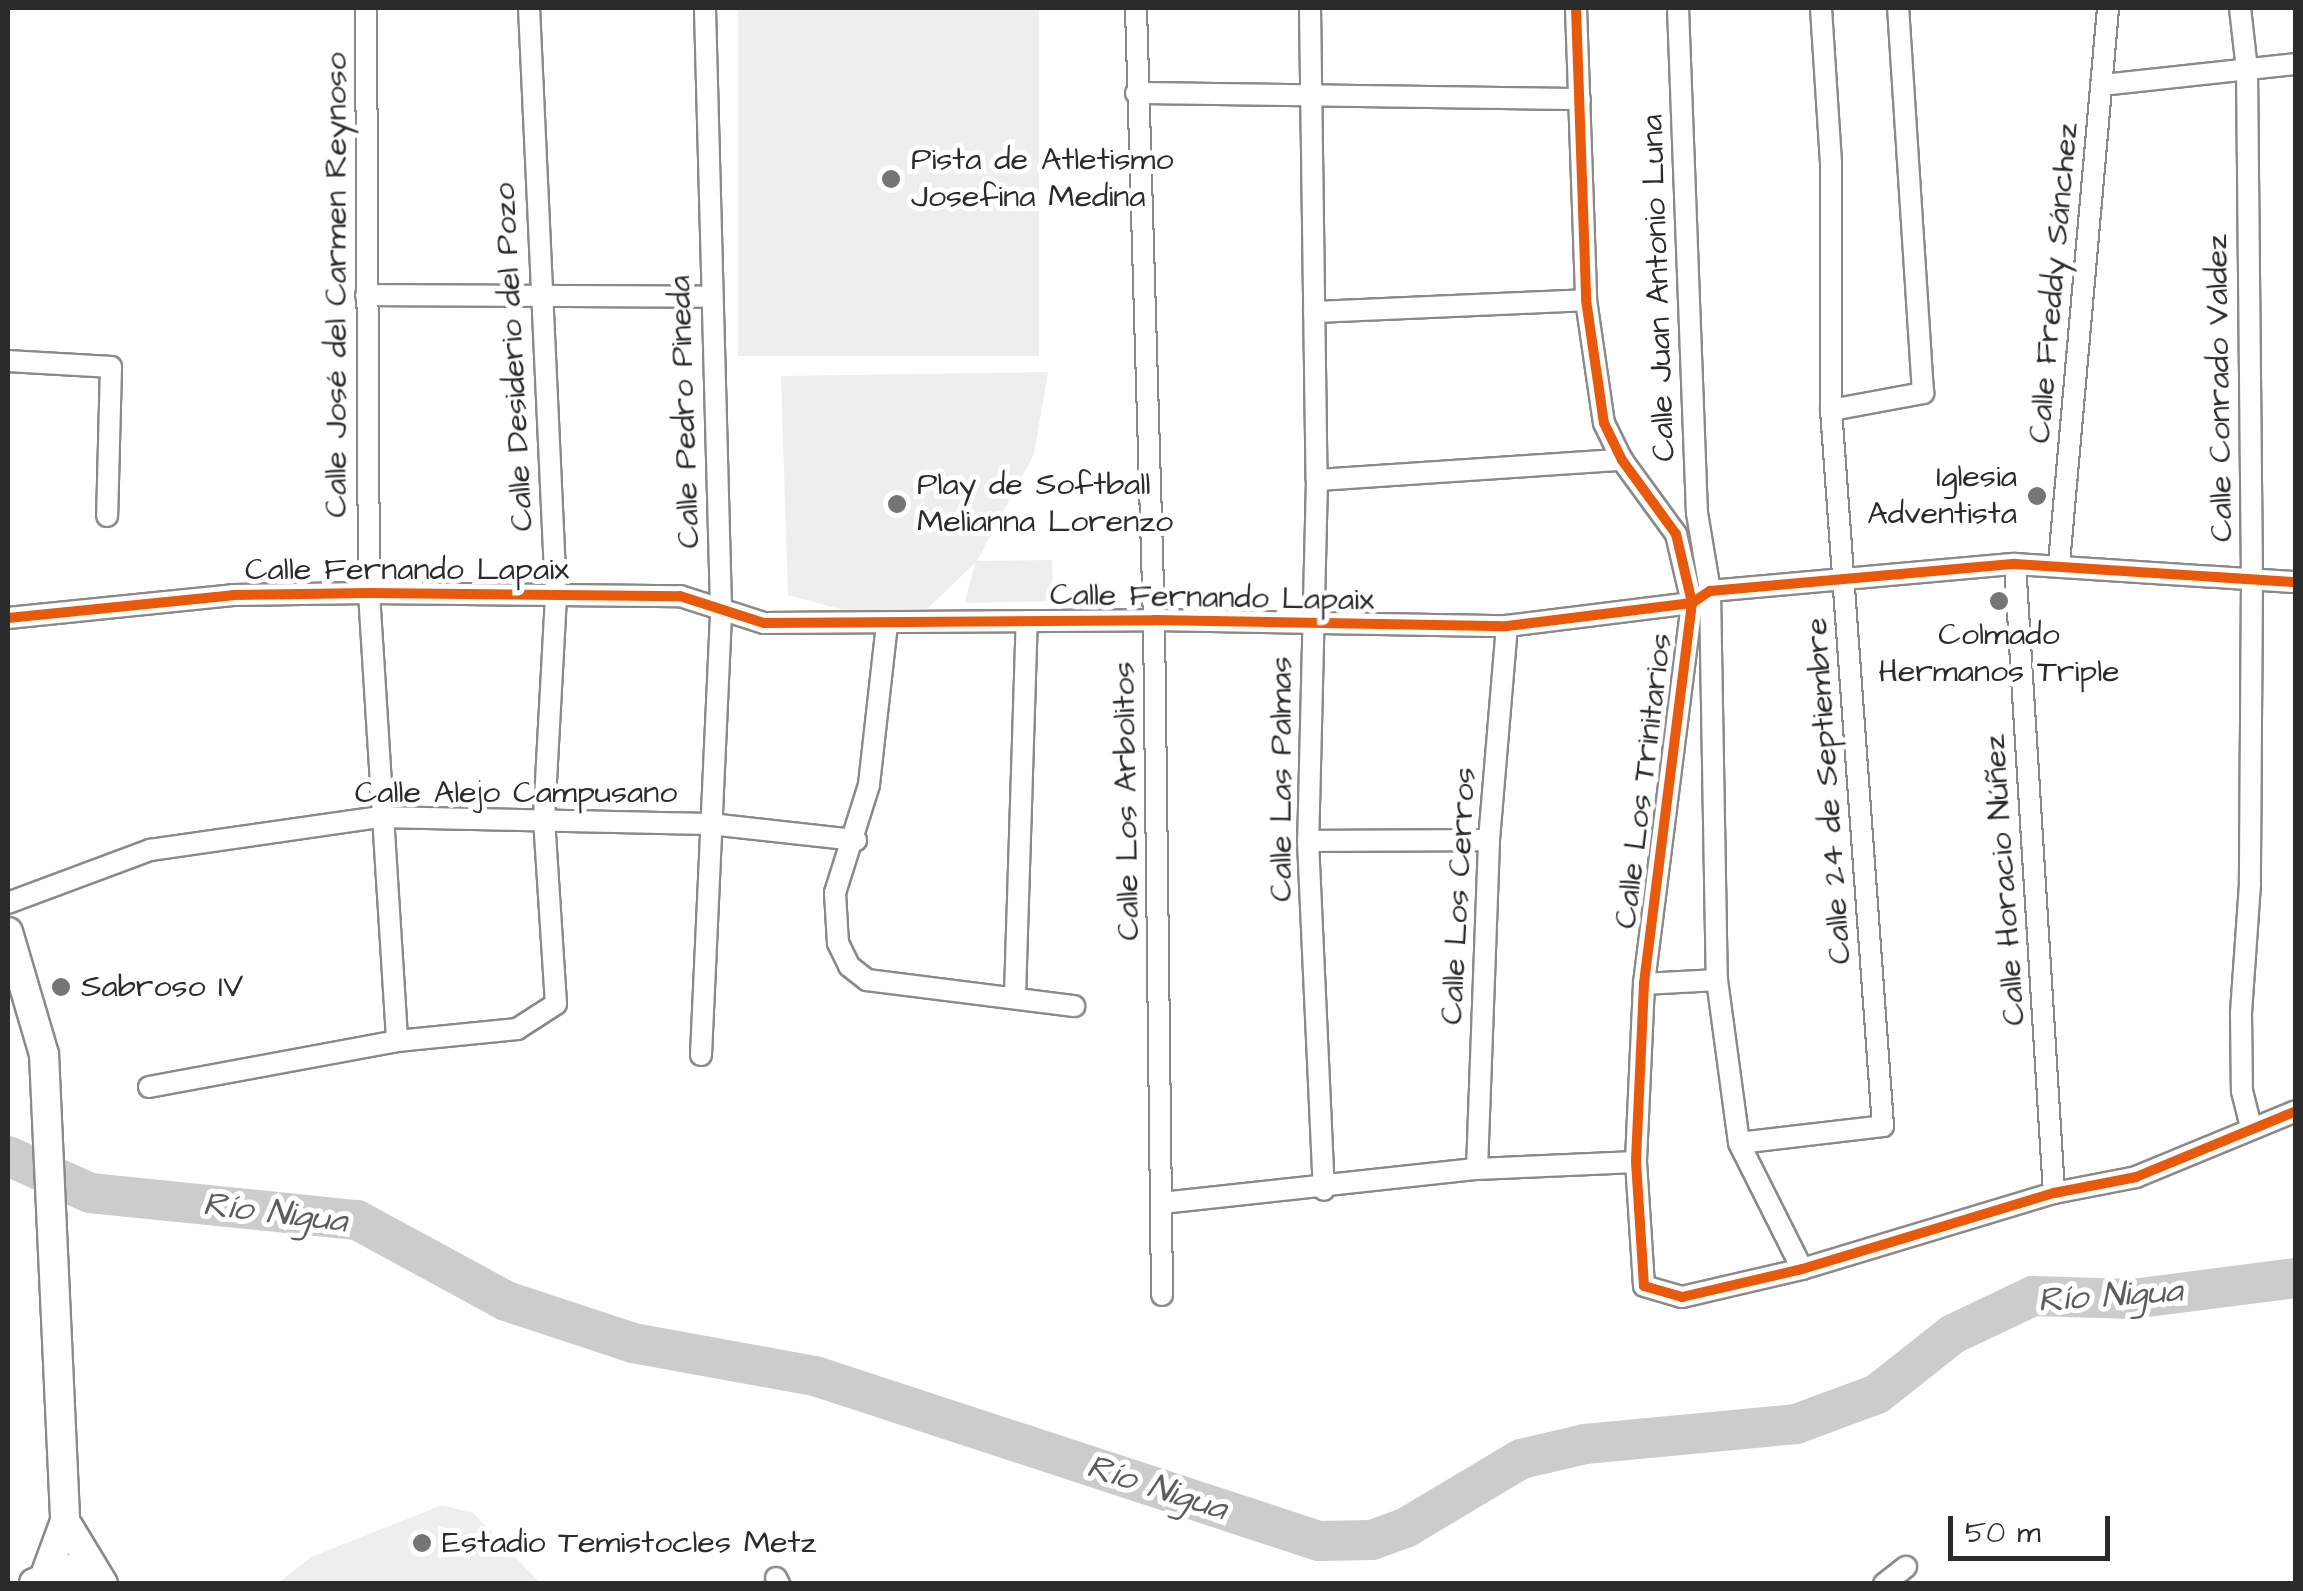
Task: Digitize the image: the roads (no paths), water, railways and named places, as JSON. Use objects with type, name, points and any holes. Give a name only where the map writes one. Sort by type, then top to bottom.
[{"type":"main road","points":[[8,932],[15,976],[44,1054],[65,1510],[40,1578],[85,1572],[103,1583]]},
{"type":"main road","points":[[65,1510],[103,1583]]},
{"type":"street","name":"Calle José del Carmen Reynoso","points":[[366,8],[370,592],[378,817],[397,1041]]},
{"type":"street","name":"Calle Desiderio del Pozo","points":[[149,1087],[397,1041],[517,1029],[556,1004],[544,818],[556,596],[529,8]]},
{"type":"street","name":"Calle Pedro Pineda","points":[[701,1055],[721,608],[705,8]]},
{"type":"street","name":"Calle Los Arbolitos","points":[[1136,8],[1154,620],[1162,1294]]},
{"type":"street","name":"Calle Las Palmas","points":[[1310,8],[1317,480],[1308,841],[1324,1190]]},
{"type":"street","name":"Calle Los Trinitarios","points":[[1576,8],[1586,300],[1604,423],[1622,460],[1676,534],[1692,604],[1644,984],[1636,1162],[1644,1286],[1682,1297],[1802,1268]]},
{"type":"street","name":"Calle Juan Antonio Luna","points":[[1678,8],[1697,513],[1710,590],[1718,980],[1739,1143],[1802,1268]]},
{"type":"street","name":"Calle 24 de Septiembre","points":[[1739,1143],[1883,1126],[1831,410],[1830,163],[1821,8]]},
{"type":"street","points":[[1831,410],[1923,393],[1898,8]]},
{"type":"street","name":"Calle Freddy Sánchez","points":[[2059,563],[2108,8]]},
{"type":"street","name":"Calle Conrado Valdez","points":[[2240,8],[2247,69],[2252,578],[2250,884],[2242,1091],[2251,1128]]},
{"type":"street","points":[[2102,86],[2296,64]]},
{"type":"street","points":[[1136,93],[1580,99]]},
{"type":"street","points":[[366,295],[711,297]]},
{"type":"street","points":[[1314,312],[1586,300]]},
{"type":"street","points":[[8,361],[111,366],[107,516]]},
{"type":"street","points":[[1317,480],[1622,460]]},
{"type":"street","points":[[1692,604],[1710,590],[2015,564],[2059,563],[2296,582]]},
{"type":"street","name":"Calle Horacio Núñez","points":[[2015,564],[2054,1193]]},
{"type":"street","name":"Calle Fernando Lapaix","points":[[8,618],[232,595],[370,592],[680,596],[764,622],[888,624],[1154,620],[1507,626],[1692,604]]},
{"type":"street","points":[[1015,996],[1027,621]]},
{"type":"street","points":[[888,624],[856,840],[835,893],[838,944],[849,966],[867,980],[1074,1006]]},
{"type":"street","name":"Calle Los Cerros","points":[[1477,1169],[1489,840],[1507,626]]},
{"type":"street","name":"Calle Alejo Campusano","points":[[8,903],[150,850],[378,817],[710,824],[856,840]]},
{"type":"street","points":[[1308,841],[1489,840]]},
{"type":"street","points":[[1644,984],[1718,980]]},
{"type":"street","points":[[1802,1268],[2054,1193],[2136,1178],[2296,1111]]},
{"type":"street","points":[[1162,1203],[1324,1190],[1477,1169],[1636,1162]]},
{"type":"street","points":[[1884,1584],[1906,1567]]},
{"type":"waterway","name":"Río Nigua","points":[[8,1156],[90,1193],[357,1220],[506,1301],[633,1343],[815,1376],[1319,1541],[1372,1540],[1407,1527],[1521,1459],[1585,1444],[1796,1424],[1877,1394],[1953,1334],[2033,1296],[2132,1299],[2296,1278]]},
{"type":"place","name":"Pista de Atletismo Josefina Medina","points":[[891,179]]},
{"type":"place","name":"Iglesia Adventista","points":[[2037,496]]},
{"type":"place","name":"Play de Softball Melianna Lorenzo","points":[[897,504]]},
{"type":"place","name":"Colmado Hermanos Triple","points":[[1999,601]]},
{"type":"place","name":"Sabroso IV","points":[[61,987]]},
{"type":"place","name":"Estadio Temistocles Metz","points":[[422,1543]]}]
